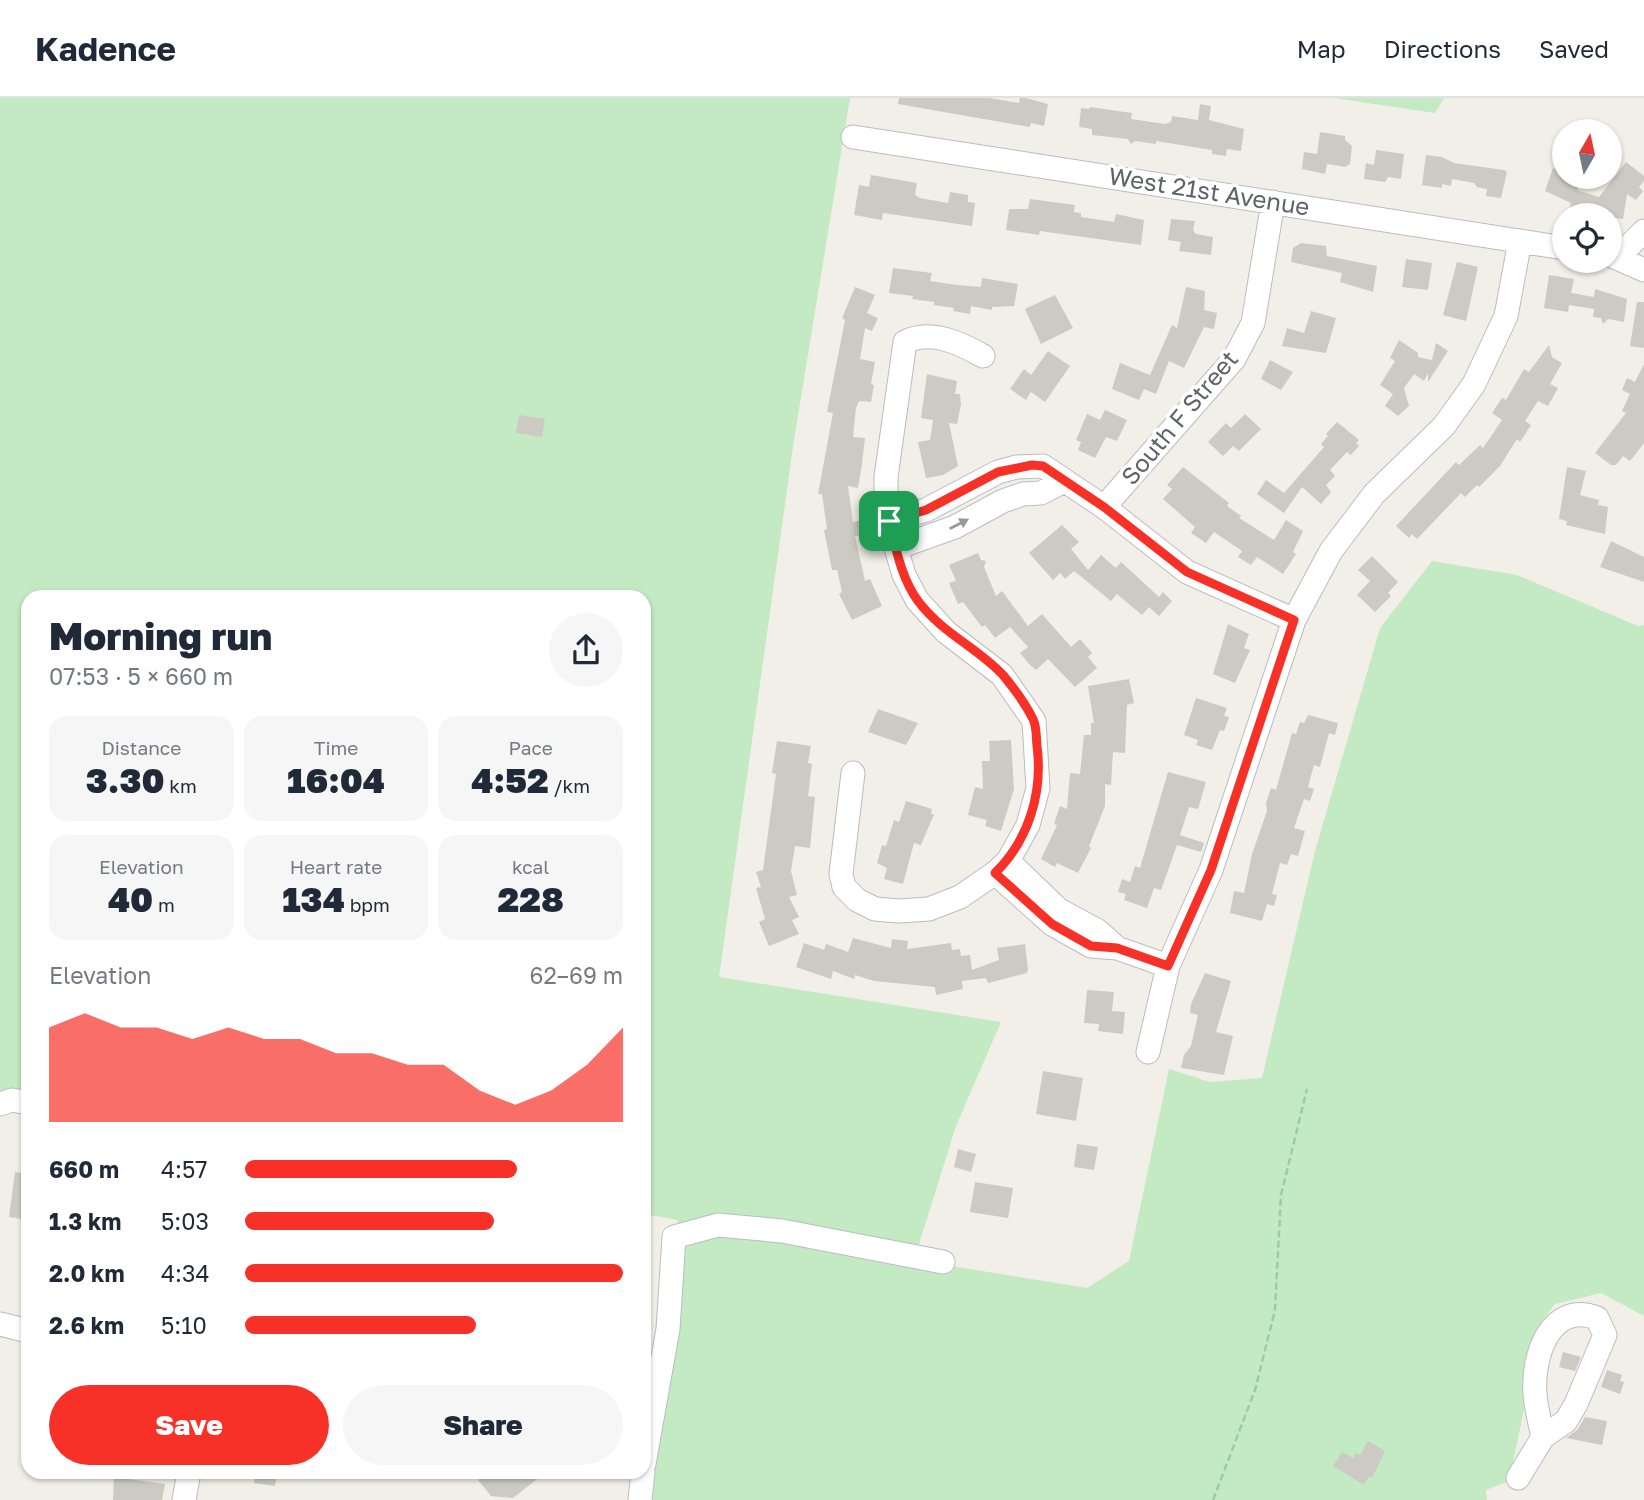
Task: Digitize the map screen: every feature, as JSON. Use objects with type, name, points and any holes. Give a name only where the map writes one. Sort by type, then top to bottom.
[{"type":"street","name":"West 21st Avenue","points":[[853,137],[1552,246]]},
{"type":"street","name":"South F Street","points":[[1104,507],[1234,359],[1253,323],[1273,202]]},
{"type":"street","points":[[1622,249],[1644,231]]},
{"type":"street","points":[[1148,1052],[1168,966],[1211,870],[1294,620],[1331,551],[1374,494],[1444,426],[1474,384],[1506,316],[1520,241]]},
{"type":"street","points":[[1622,260],[1644,270]]},
{"type":"street","points":[[853,774],[841,874],[844,887],[857,900],[874,909],[929,909],[960,897],[1002,867],[1028,825],[1038,788],[1034,721],[1002,675],[946,632],[917,600],[904,575],[889,521],[886,477],[905,342],[927,336],[947,339],[983,356]]},
{"type":"street","points":[[889,521],[926,510],[984,479],[1016,467],[1043,466],[1104,507],[1187,572],[1294,620]]},
{"type":"street","points":[[896,548],[955,527],[1003,500],[1023,494],[1041,493],[1064,481]]},
{"type":"street","points":[[1002,867],[1052,924],[1091,946],[1117,948],[1168,966]]},
{"type":"street","points":[[0,1104],[12,1100],[21,1102]]},
{"type":"street","points":[[651,1409],[668,1329],[674,1237],[718,1225],[730,1226],[782,1231],[943,1262]]},
{"type":"street","points":[[1518,1478],[1544,1437],[1566,1421],[1576,1404],[1605,1335],[1597,1318],[1577,1314],[1568,1316],[1552,1327],[1545,1338],[1538,1356],[1535,1384],[1544,1437]]},
{"type":"street","points":[[0,1324],[21,1329]]},
{"type":"street","points":[[184,1500],[188,1479]]},
{"type":"street","points":[[640,1500],[642,1479]]},
{"type":"path","points":[[1213,1500],[1255,1390],[1275,1310],[1282,1195],[1307,1089]]},
{"type":"green space","points":[[0,98],[850,98],[794,440],[719,977],[1001,1022],[956,1126],[914,1260],[1087,1288],[1129,1261],[1169,1069],[1210,1082],[1262,1078],[1315,851],[1380,628],[1432,561],[1517,575],[1638,626],[1644,625],[1644,1316],[1601,1293],[1555,1304],[1543,1319],[1509,1481],[1486,1490],[1487,1500],[641,1500],[644,1479],[651,1479],[651,1424],[678,1220],[651,1215],[651,590],[21,590],[21,1095],[0,1092]]},
{"type":"green space","points":[[1334,98],[1444,98],[1435,113]]},
{"type":"building","points":[[899,98],[989,98],[1019,103],[1020,98],[1026,98],[1048,104],[1044,126],[1031,123],[1030,127],[898,104]]},
{"type":"building","points":[[1200,104],[1211,106],[1209,120],[1244,129],[1241,151],[1227,149],[1226,156],[1212,154],[1212,150],[1156,141],[1156,144],[1135,141],[1131,144],[1128,139],[1092,135],[1092,129],[1079,127],[1081,108],[1132,113],[1131,119],[1165,124],[1171,122],[1172,116],[1198,120]]},
{"type":"building","points":[[1320,132],[1345,136],[1345,140],[1352,146],[1350,164],[1345,167],[1327,164],[1325,174],[1302,169],[1304,152],[1317,154]]},
{"type":"building","points":[[1376,150],[1404,154],[1401,179],[1388,177],[1385,182],[1364,179],[1366,163],[1374,165]]},
{"type":"building","points":[[1426,155],[1442,157],[1454,163],[1504,170],[1507,172],[1501,198],[1486,196],[1487,189],[1477,187],[1474,183],[1452,179],[1451,186],[1442,184],[1442,188],[1422,185]]},
{"type":"building","points":[[1626,162],[1644,176],[1639,187],[1643,191],[1636,200],[1627,194],[1623,219],[1622,203],[1571,203],[1545,191],[1552,171],[1552,189],[1577,189],[1599,197],[1605,189],[1622,189],[1622,167]]},
{"type":"building","points":[[871,175],[917,183],[915,195],[920,198],[948,203],[950,192],[968,195],[968,202],[975,203],[972,226],[883,213],[882,220],[854,215],[859,185],[869,187]]},
{"type":"building","points":[[1030,199],[1075,205],[1074,212],[1081,213],[1081,217],[1114,222],[1116,214],[1144,220],[1141,245],[1040,231],[1039,235],[1006,230],[1009,209],[1028,209]]},
{"type":"building","points":[[1171,219],[1195,221],[1193,230],[1196,234],[1213,237],[1211,255],[1179,251],[1181,242],[1168,240]]},
{"type":"building","points":[[1301,243],[1326,246],[1327,256],[1377,266],[1373,292],[1340,282],[1342,273],[1291,262],[1293,248]]},
{"type":"building","points":[[1406,259],[1432,263],[1428,290],[1402,287]]},
{"type":"building","points":[[1457,262],[1478,267],[1466,321],[1443,315]]},
{"type":"building","points":[[893,268],[932,273],[930,281],[957,285],[981,287],[982,278],[1018,284],[1014,306],[992,307],[992,310],[971,306],[970,314],[934,305],[934,302],[912,299],[913,296],[889,293]]},
{"type":"building","points":[[1549,275],[1574,279],[1571,293],[1594,297],[1595,289],[1627,299],[1624,322],[1608,319],[1603,324],[1601,318],[1593,317],[1594,309],[1569,305],[1568,312],[1544,308]]},
{"type":"building","points":[[855,287],[875,295],[867,313],[878,318],[872,331],[865,328],[860,359],[875,362],[871,384],[874,385],[871,402],[859,401],[856,408],[853,437],[865,438],[858,488],[848,486],[853,522],[861,520],[863,535],[855,536],[865,581],[870,579],[882,606],[852,620],[839,594],[842,592],[837,570],[832,570],[824,530],[827,529],[822,494],[818,494],[833,413],[827,412],[845,320],[842,318]]},
{"type":"building","points":[[1186,287],[1205,291],[1204,310],[1217,313],[1214,329],[1204,327],[1184,368],[1169,361],[1156,394],[1144,389],[1139,400],[1112,389],[1120,363],[1150,375],[1172,325],[1177,328]]},
{"type":"building","points":[[1055,295],[1073,328],[1041,344],[1025,309]]},
{"type":"building","points":[[1637,302],[1644,302],[1644,348],[1630,346]]},
{"type":"building","points":[[1311,311],[1336,318],[1326,353],[1282,346],[1287,328],[1304,333]]},
{"type":"building","points":[[1399,340],[1418,353],[1418,357],[1432,360],[1436,343],[1448,351],[1428,382],[1428,373],[1424,381],[1414,374],[1404,388],[1409,406],[1398,416],[1385,406],[1393,394],[1380,385],[1395,361],[1390,358]]},
{"type":"building","points":[[1549,345],[1552,357],[1562,363],[1550,384],[1558,388],[1548,406],[1538,401],[1525,421],[1531,425],[1520,442],[1517,439],[1500,466],[1479,487],[1477,485],[1465,497],[1461,493],[1417,539],[1412,534],[1409,538],[1396,526],[1456,462],[1459,465],[1480,445],[1483,448],[1502,420],[1492,413],[1502,398],[1506,400],[1524,369],[1529,372]]},
{"type":"building","points":[[1048,351],[1070,366],[1045,402],[1031,392],[1026,400],[1010,389],[1024,369],[1031,375]]},
{"type":"building","points":[[1270,360],[1293,372],[1281,390],[1261,379]]},
{"type":"building","points":[[1644,364],[1644,443],[1630,461],[1623,456],[1616,465],[1611,465],[1595,453],[1626,413],[1622,411],[1630,394],[1622,390],[1627,378],[1635,382]]},
{"type":"building","points":[[927,374],[957,381],[955,394],[960,394],[961,404],[957,424],[949,423],[958,466],[943,475],[926,478],[918,442],[930,440],[933,420],[921,418]]},
{"type":"building","points":[[1105,410],[1127,420],[1117,441],[1106,437],[1095,458],[1078,450],[1081,442],[1076,440],[1087,414],[1100,420]]},
{"type":"building","points":[[1245,414],[1261,429],[1239,451],[1233,446],[1223,456],[1208,442],[1226,423],[1231,428]]},
{"type":"building","points":[[519,415],[545,419],[542,437],[516,433]]},
{"type":"building","points":[[1337,422],[1359,440],[1356,443],[1359,446],[1351,455],[1347,452],[1330,470],[1335,476],[1326,485],[1331,492],[1321,504],[1302,487],[1284,513],[1257,494],[1266,480],[1284,493],[1324,447],[1321,444],[1328,436],[1326,434]]},
{"type":"building","points":[[1183,467],[1229,503],[1227,506],[1241,516],[1239,518],[1274,540],[1286,520],[1303,531],[1293,552],[1296,554],[1283,574],[1257,557],[1251,565],[1238,557],[1242,551],[1214,532],[1206,543],[1191,533],[1195,527],[1163,499],[1172,489],[1167,485]]},
{"type":"building","points":[[1567,467],[1586,471],[1580,495],[1599,500],[1598,505],[1608,507],[1605,534],[1566,525],[1567,521],[1559,519]]},
{"type":"building","points":[[1062,525],[1079,542],[1071,549],[1088,570],[1101,555],[1116,568],[1121,562],[1159,597],[1163,592],[1172,601],[1159,616],[1149,607],[1142,615],[1117,594],[1111,601],[1074,571],[1065,579],[1060,573],[1053,580],[1029,553]]},
{"type":"building","points":[[1611,541],[1644,557],[1644,582],[1600,567]]},
{"type":"building","points":[[978,553],[981,560],[986,561],[984,567],[996,596],[1002,591],[1028,626],[1042,614],[1071,647],[1080,639],[1092,653],[1088,657],[1097,668],[1075,687],[1048,659],[1036,670],[1020,653],[1028,647],[1010,627],[995,638],[985,625],[982,627],[963,602],[958,604],[949,583],[956,581],[949,565]]},
{"type":"building","points":[[1372,556],[1398,582],[1388,593],[1391,596],[1375,612],[1357,595],[1370,581],[1358,570]]},
{"type":"building","points":[[1228,624],[1249,634],[1244,648],[1250,650],[1235,683],[1213,674]]},
{"type":"building","points":[[1129,679],[1134,703],[1127,705],[1125,753],[1113,752],[1111,785],[1105,784],[1105,806],[1089,846],[1091,848],[1078,873],[1057,863],[1055,867],[1041,859],[1057,825],[1054,824],[1060,806],[1067,809],[1070,773],[1080,774],[1084,735],[1091,735],[1091,723],[1094,723],[1088,686]]},
{"type":"building","points":[[1196,698],[1227,708],[1224,716],[1229,717],[1224,731],[1220,730],[1212,750],[1196,745],[1198,740],[1184,735]]},
{"type":"building","points":[[878,709],[918,723],[906,745],[868,732]]},
{"type":"building","points":[[1308,715],[1338,723],[1335,735],[1329,733],[1320,767],[1314,765],[1308,787],[1314,789],[1310,801],[1304,799],[1294,828],[1305,831],[1298,856],[1291,854],[1287,865],[1280,863],[1272,894],[1277,895],[1274,906],[1267,904],[1262,921],[1230,913],[1234,891],[1244,893],[1252,854],[1267,811],[1266,803],[1271,788],[1276,790],[1292,733],[1296,734],[1300,722],[1304,723]]},
{"type":"building","points":[[1011,740],[1014,789],[1001,831],[985,826],[987,820],[968,815],[975,787],[983,789],[982,761],[990,761],[989,741]]},
{"type":"building","points":[[777,741],[811,746],[808,796],[815,797],[810,848],[795,846],[791,871],[797,895],[789,897],[799,917],[792,920],[799,934],[769,946],[759,922],[765,919],[756,888],[761,887],[756,872],[763,870],[776,774],[772,773]]},
{"type":"building","points":[[1168,772],[1206,782],[1198,809],[1189,807],[1180,835],[1204,843],[1201,852],[1177,845],[1161,890],[1154,888],[1147,908],[1124,900],[1126,894],[1118,892],[1122,879],[1130,882],[1135,866],[1140,868]]},
{"type":"building","points":[[906,801],[932,809],[931,814],[934,814],[921,845],[914,843],[903,884],[884,879],[887,868],[877,863],[882,845],[886,846],[894,820],[899,822]]},
{"type":"building","points":[[853,938],[891,948],[892,939],[908,941],[907,949],[951,943],[952,950],[960,949],[961,956],[970,955],[972,970],[999,960],[997,948],[1025,944],[1028,969],[1027,973],[988,983],[986,978],[962,981],[963,989],[936,995],[935,987],[874,981],[855,975],[854,979],[833,971],[831,979],[796,967],[804,943],[824,950],[826,944],[848,952]]},
{"type":"building","points":[[1205,973],[1231,981],[1216,1032],[1233,1036],[1224,1075],[1181,1068],[1184,1055],[1191,1046],[1198,1015],[1190,1013],[1191,1004]]},
{"type":"building","points":[[1087,990],[1114,992],[1112,1011],[1125,1012],[1123,1034],[1098,1031],[1099,1024],[1084,1023]]},
{"type":"building","points":[[1043,1071],[1083,1078],[1076,1121],[1036,1114]]},
{"type":"building","points":[[1077,1144],[1098,1147],[1094,1170],[1074,1167]]},
{"type":"building","points":[[958,1149],[976,1154],[971,1172],[954,1167]]},
{"type":"building","points":[[15,1172],[21,1173],[21,1219],[9,1217]]},
{"type":"building","points":[[975,1182],[1013,1188],[1008,1218],[970,1212]]},
{"type":"building","points":[[1563,1352],[1581,1357],[1575,1371],[1559,1367]]},
{"type":"building","points":[[1607,1370],[1622,1375],[1620,1381],[1624,1382],[1620,1394],[1601,1387]]},
{"type":"building","points":[[1585,1417],[1607,1421],[1602,1445],[1566,1438],[1578,1429]]},
{"type":"building","points":[[1368,1441],[1385,1451],[1372,1478],[1369,1476],[1364,1485],[1333,1466],[1342,1452],[1353,1458],[1356,1453],[1360,1455]]},
{"type":"building","points":[[114,1479],[165,1484],[162,1500],[113,1500]]},
{"type":"building","points":[[254,1479],[276,1479],[275,1486],[254,1483]]},
{"type":"building","points":[[537,1479],[513,1498],[491,1496],[478,1480]]},
{"type":"route","points":[[1043,466],[1104,507],[1187,572],[1294,620],[1211,870],[1168,966],[1117,948],[1091,946],[1052,924],[995,873],[1008,860],[1028,825],[1038,788],[1034,721],[1002,675],[946,632],[917,600],[904,575],[889,521],[926,510],[998,472],[1016,467],[1043,466]]}]
